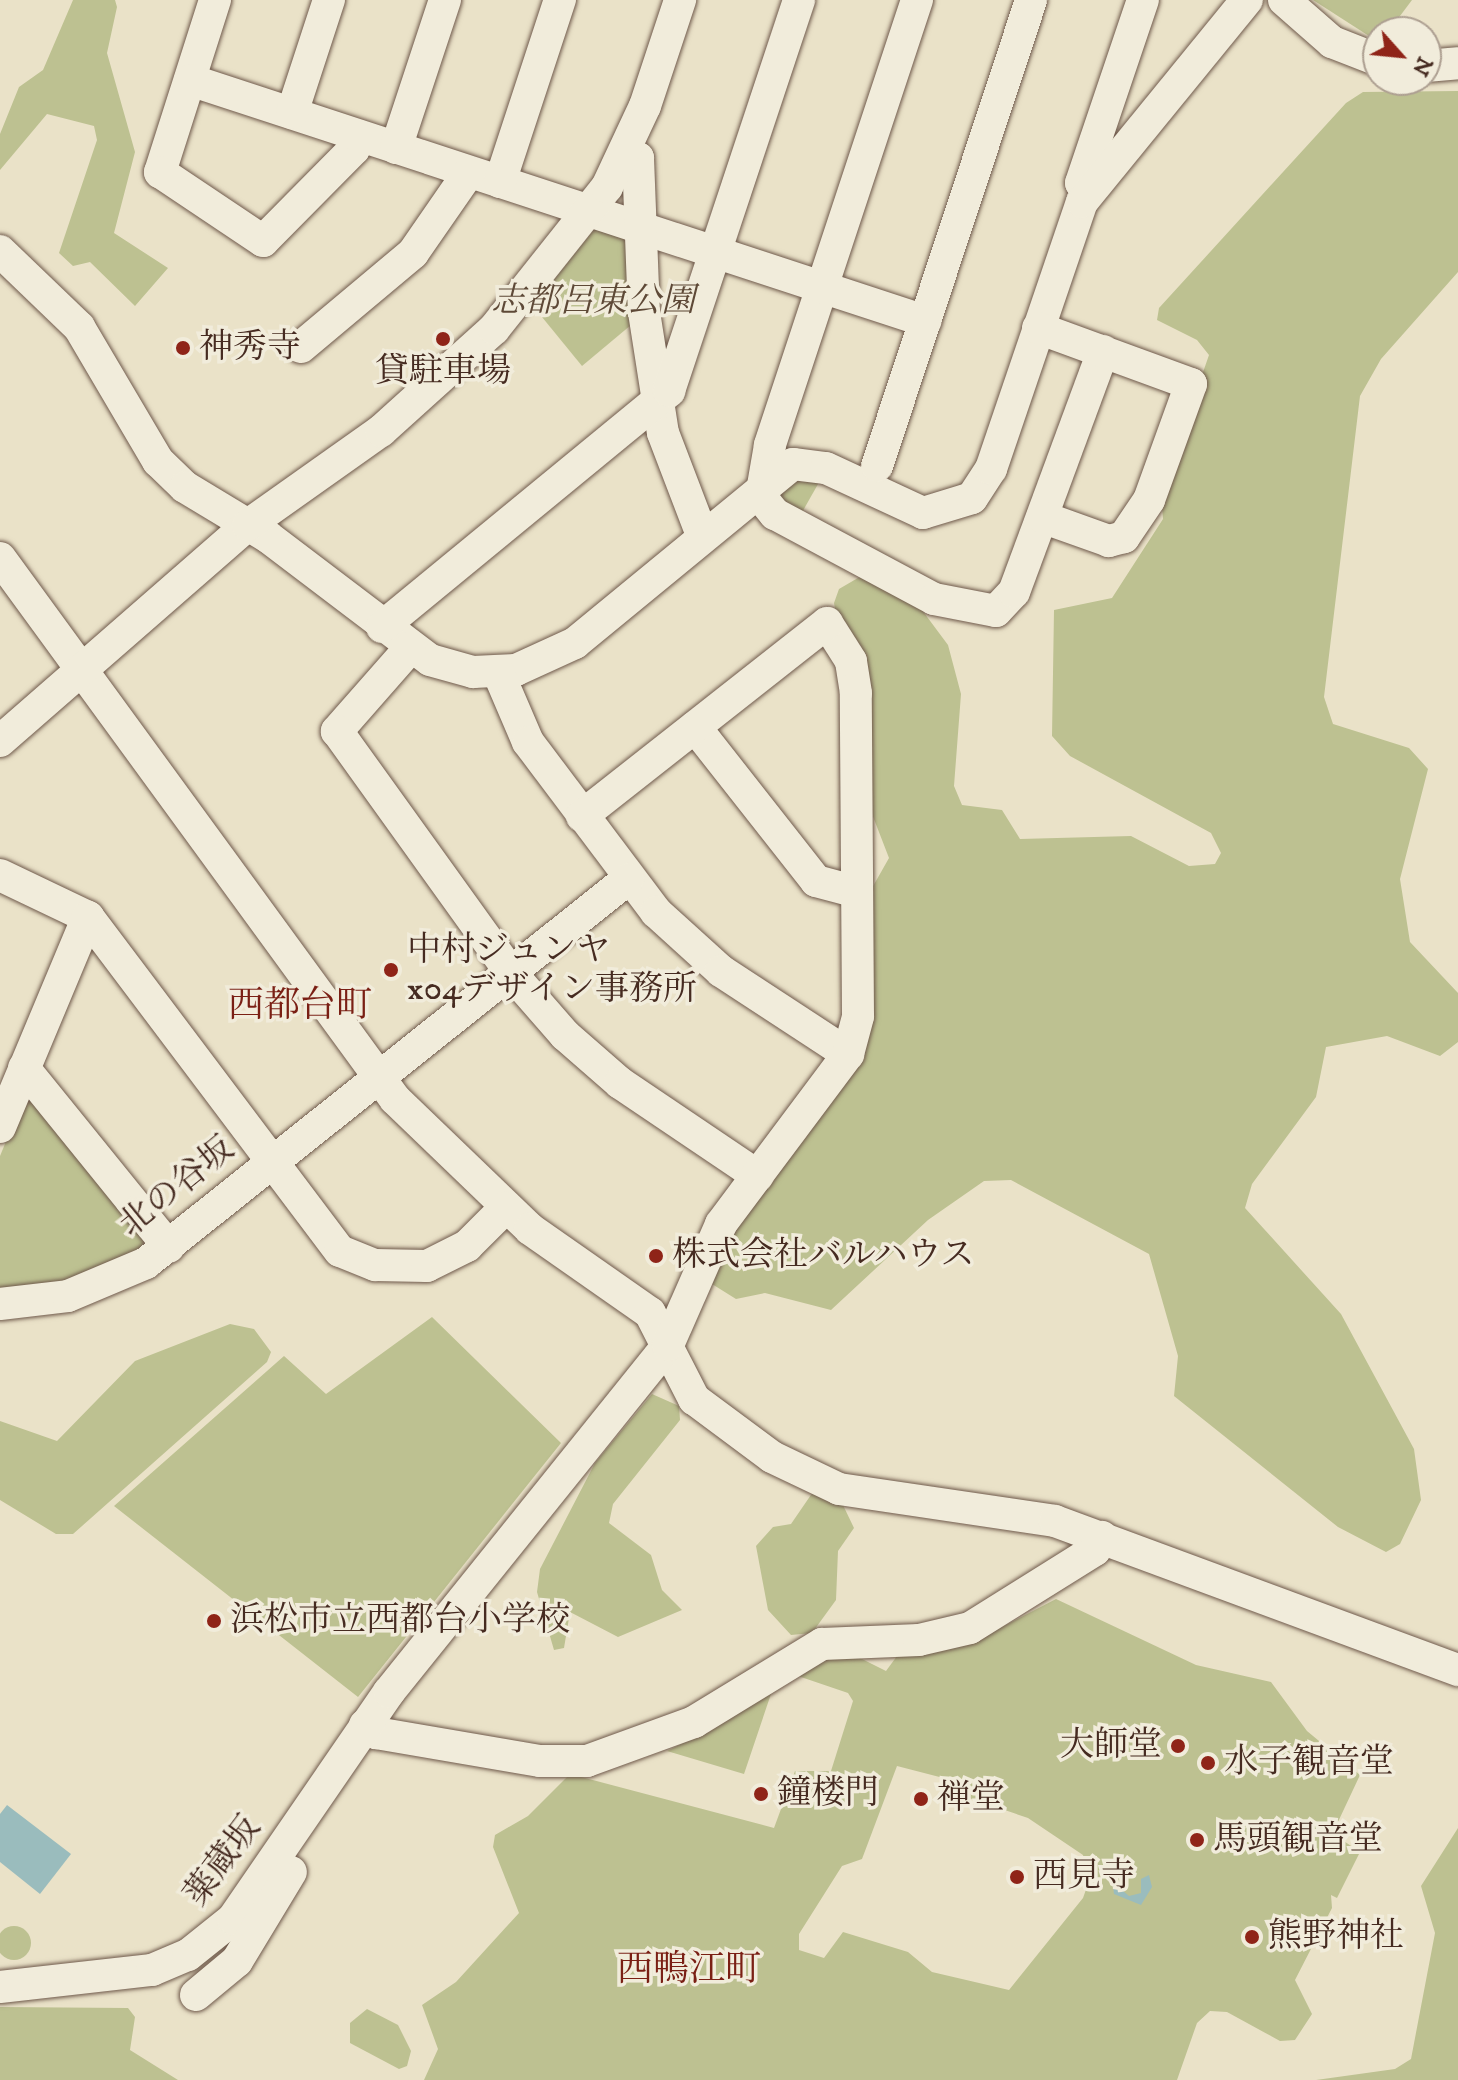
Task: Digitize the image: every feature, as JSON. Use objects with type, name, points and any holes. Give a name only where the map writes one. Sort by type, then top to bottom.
[{"type":"street","points":[[215,0],[160,172],[263,241],[354,149],[359,136]]},
{"type":"street","points":[[292,113],[329,0]]},
{"type":"street","points":[[396,148],[445,0]]},
{"type":"street","points":[[500,182],[560,0]]},
{"type":"street","points":[[0,741],[248,525],[440,382],[520,301],[590,211],[625,153],[680,0]]},
{"type":"street","points":[[382,627],[672,386],[799,0]]},
{"type":"street","points":[[917,0],[759,486],[775,514],[934,599],[983,613],[1007,605],[1103,351]]},
{"type":"street","points":[[877,466],[1031,0]]},
{"type":"street","points":[[1091,189],[1081,183],[1143,0]]},
{"type":"street","points":[[0,251],[79,327],[169,474],[248,525],[410,648],[451,667],[498,672],[557,655],[759,486],[793,464],[809,463],[906,508],[957,508],[991,469],[1038,328],[1091,189],[1247,0]]},
{"type":"street","points":[[1284,0],[1332,42],[1362,54]]},
{"type":"street","points":[[190,80],[925,321]]},
{"type":"street","points":[[625,153],[638,158],[638,227],[656,400],[672,470],[702,535]]},
{"type":"street","points":[[301,347],[404,262],[469,172]]},
{"type":"street","points":[[1038,328],[1191,384],[1154,485],[1118,542],[1042,517]]},
{"type":"street","points":[[0,558],[377,1077],[505,1208],[650,1313],[694,1399],[816,1481],[888,1500],[1018,1513],[1102,1537],[1458,1670]]},
{"type":"street","points":[[498,672],[519,727],[582,816],[628,879],[721,971],[848,1054],[858,1016],[855,676],[827,623],[582,816]]},
{"type":"street","points":[[410,648],[337,731],[510,972],[620,1083],[758,1176]]},
{"type":"street","points":[[695,727],[816,881],[857,892]]},
{"type":"street","points":[[0,875],[88,917],[325,1239],[375,1265],[441,1261],[505,1208]]},
{"type":"street","name":"北の谷坂","points":[[0,1304],[95,1288],[169,1247],[267,1163],[628,879]]},
{"type":"street","points":[[0,1127],[88,917]]},
{"type":"street","name":"薬蔵坂","points":[[0,1987],[133,1975],[188,1955],[233,1919],[365,1725],[668,1345],[709,1244],[848,1054]]},
{"type":"street","points":[[24,1068],[169,1247]]},
{"type":"street","points":[[365,1725],[540,1761],[587,1761],[694,1722],[822,1644],[919,1640],[970,1628],[1095,1550],[1102,1537]]},
{"type":"street","points":[[196,1995],[237,1961],[311,1839],[300,1819]]},
{"type":"green space","points":[[73,0],[115,0],[117,7],[107,53],[135,152],[114,233],[168,268],[135,306],[90,262],[73,266],[59,253],[97,140],[94,126],[47,114],[0,170],[0,134],[19,87],[43,70]]},
{"type":"green space","points":[[1313,0],[1412,0],[1400,16],[1362,16],[1362,32]]},
{"type":"green space","points":[[1442,91],[1458,91],[1458,272],[1381,359],[1360,396],[1324,697],[1333,724],[1409,748],[1428,769],[1400,879],[1410,942],[1458,993],[1458,1042],[1440,1056],[1387,1036],[1326,1047],[1316,1097],[1252,1184],[1245,1208],[1341,1314],[1414,1449],[1421,1500],[1400,1544],[1386,1552],[1338,1527],[1174,1396],[1178,1356],[1149,1254],[1011,1180],[984,1181],[928,1220],[831,1310],[765,1293],[736,1299],[712,1284],[721,1250],[847,1081],[872,888],[889,858],[872,814],[834,603],[839,589],[863,575],[919,606],[948,645],[961,694],[954,786],[962,805],[1002,810],[1020,839],[1131,836],[1189,866],[1215,864],[1221,853],[1211,833],[1070,756],[1052,736],[1054,610],[1112,598],[1163,519],[1161,493],[1209,355],[1197,340],[1157,320],[1159,308],[1346,103],[1362,93],[1362,96],[1442,96]]},
{"type":"green space","name":"志都呂東公園","points":[[599,223],[630,233],[637,320],[582,366],[533,306]]},
{"type":"green space","points":[[822,477],[800,516],[771,489],[782,480]]},
{"type":"green space","points":[[35,1096],[148,1237],[138,1251],[65,1282],[0,1290],[0,1156],[24,1098]]},
{"type":"green space","points":[[432,1317],[561,1443],[358,1697],[114,1506],[284,1356],[326,1394]]},
{"type":"green space","points":[[230,1324],[254,1329],[271,1352],[267,1362],[73,1534],[56,1534],[0,1500],[0,1421],[57,1441],[135,1361]]},
{"type":"green space","points":[[652,1394],[679,1406],[680,1420],[613,1504],[609,1523],[651,1555],[662,1590],[682,1610],[618,1637],[570,1612],[564,1648],[554,1650],[537,1592],[540,1569],[595,1463]]},
{"type":"green space","points":[[815,1489],[842,1503],[854,1528],[838,1551],[836,1600],[812,1633],[791,1635],[768,1610],[756,1546],[773,1527],[791,1524]]},
{"type":"green space","points":[[1056,1599],[1196,1665],[1271,1682],[1307,1731],[1360,1775],[1337,1824],[1326,1829],[1360,1852],[1337,1898],[1331,1895],[1332,1908],[1295,1980],[1312,2014],[1295,2040],[1280,2041],[1227,2012],[1210,2011],[1197,2023],[1177,2080],[424,2080],[438,2049],[422,2005],[456,1982],[519,1913],[493,1847],[495,1835],[528,1816],[570,1774],[774,1828],[795,1771],[831,1771],[853,1701],[848,1693],[798,1676],[826,1658],[858,1657],[886,1671],[897,1656],[975,1641]],"holes":[[[897,1766],[955,1781],[969,1798],[1028,1818],[1083,1855],[1089,1881],[1083,1898],[1009,1990],[932,1972],[908,1952],[843,1932],[824,1958],[799,1950],[799,1934],[842,1866],[862,1859]]]},
{"type":"green space","points":[[773,1688],[744,1774],[667,1751],[725,1722]]},
{"type":"green space","points":[[1458,1828],[1458,2080],[1316,2080],[1395,2069],[1411,2059],[1435,1933],[1421,1886]]},
{"type":"green space","points":[[14,1926],[26,1931],[31,1943],[26,1955],[14,1960],[2,1955],[-3,1943],[2,1931]]},
{"type":"green space","points":[[0,2007],[128,2008],[135,2017],[130,2050],[178,2080],[0,2080]]},
{"type":"green space","points":[[367,2009],[398,2025],[411,2051],[407,2066],[399,2069],[350,2043],[350,2023]]},
{"type":"water","points":[[7,1805],[71,1854],[40,1894],[0,1862],[0,1814]]},
{"type":"water","points":[[1120,1868],[1116,1885],[1129,1896],[1141,1893],[1141,1879],[1149,1875],[1152,1887],[1141,1905],[1114,1894],[1112,1878]]},
{"type":"place","name":"貸駐車場","points":[[443,339]]},
{"type":"place","name":"神秀寺","points":[[183,348]]},
{"type":"place","name":"中村ジュンヤ x04デザイン事務所","points":[[391,970]]},
{"type":"place","name":"株式会社バルハウス","points":[[656,1256]]},
{"type":"place","name":"浜松市立西都台小学校","points":[[214,1621]]},
{"type":"place","name":"大師堂","points":[[1178,1746]]},
{"type":"place","name":"水子観音堂","points":[[1208,1763]]},
{"type":"place","name":"鐘楼門","points":[[761,1794]]},
{"type":"place","name":"禅堂","points":[[921,1799]]},
{"type":"place","name":"馬頭観音堂","points":[[1197,1840]]},
{"type":"place","name":"西見寺","points":[[1017,1877]]},
{"type":"place","name":"熊野神社","points":[[1252,1937]]},
{"type":"district","name":"西都台町","points":[[300,1006]]},
{"type":"district","name":"西鴨江町","points":[[689,1970]]}]
